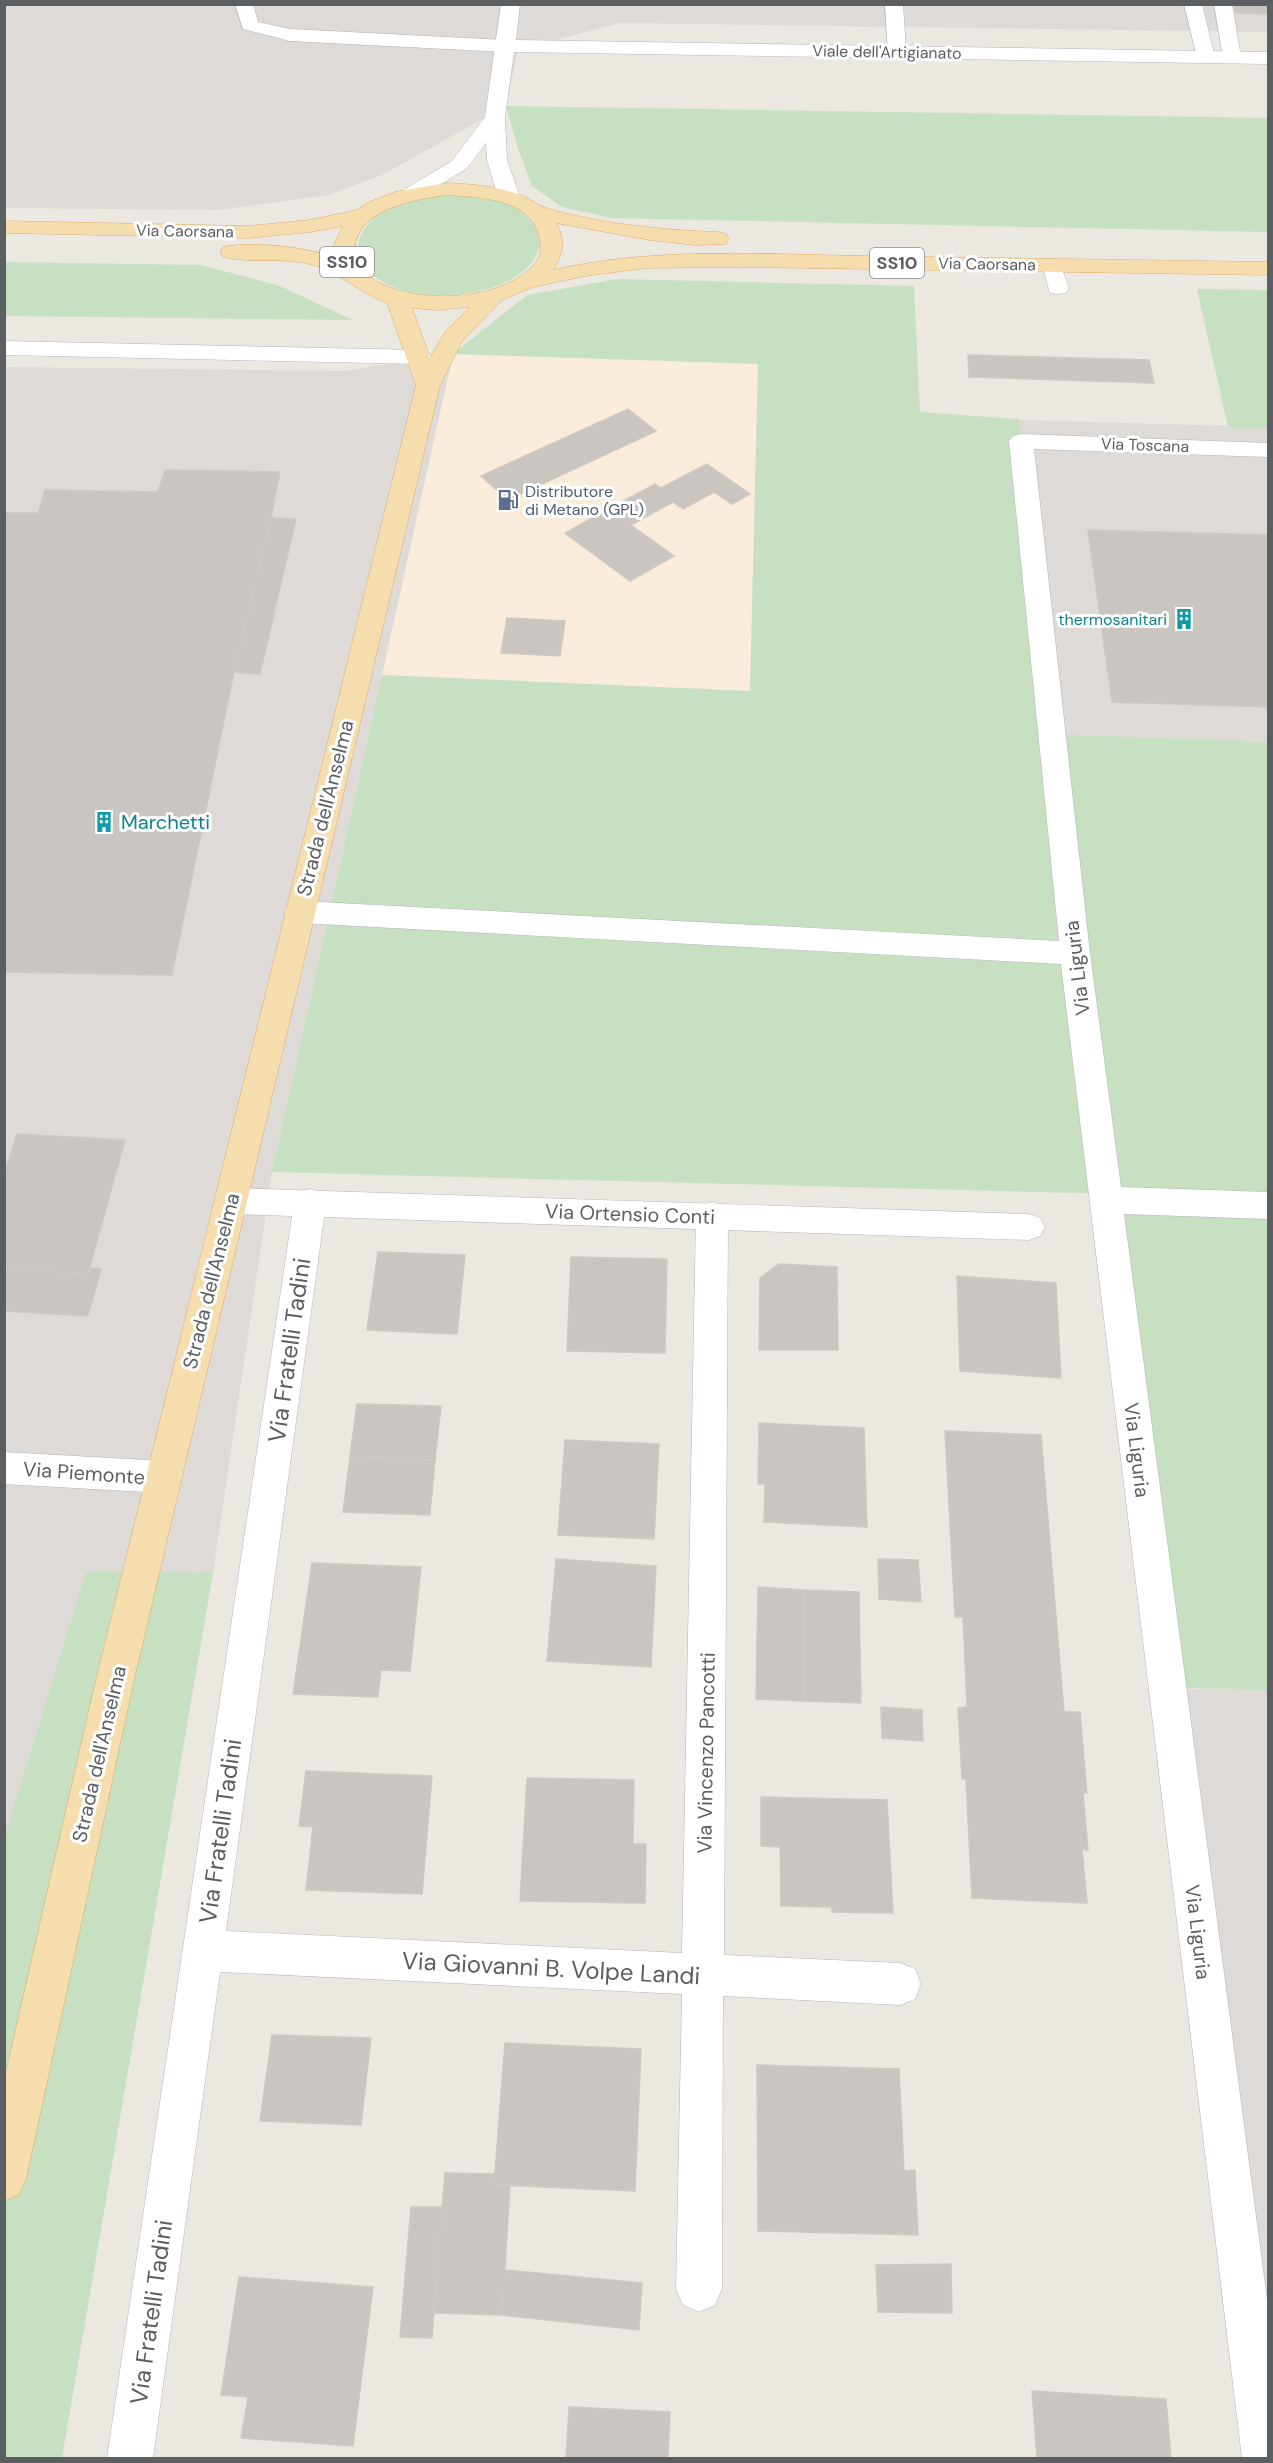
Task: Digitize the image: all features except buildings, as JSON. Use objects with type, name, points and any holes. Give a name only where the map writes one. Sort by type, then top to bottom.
[{"type":"main road","name":"SS10","points":[[538,213],[550,230],[553,247],[545,266],[527,282],[494,296],[462,303],[429,303],[397,298],[374,289],[357,276],[346,262],[344,246],[350,229],[364,215],[386,202],[412,193],[446,189],[479,190],[509,197],[538,213],[632,232],[680,238],[739,239]]},
{"type":"main road","name":"Via Caorsana","points":[[4,227],[248,232],[310,226],[364,215]]},
{"type":"main road","name":"Via Caorsana","points":[[4,246],[277,252],[321,260],[357,276]]},
{"type":"main road","name":"Via Caorsana","points":[[527,282],[585,269],[646,261],[1269,269]]},
{"type":"main road","name":"Strada dell'Anselma","points":[[4,2179],[114,1684],[300,912],[424,371],[452,338],[494,296]]},
{"type":"main road","points":[[397,298],[424,371]]},
{"type":"street","points":[[509,197],[497,160],[495,117],[511,4]]},
{"type":"street","name":"Viale dell'Artigianato","points":[[505,46],[1269,58]]},
{"type":"street","points":[[412,193],[459,165],[495,117]]},
{"type":"street","name":"Via Toscana","points":[[1021,441],[1269,450]]},
{"type":"street","name":"Via Liguria","points":[[1021,441],[1075,953],[1265,2458]]},
{"type":"street","points":[[300,912],[1075,953]]},
{"type":"street","points":[[1106,1200],[1269,1205]]},
{"type":"street","name":"Via Fratelli Tadini","points":[[130,2458],[310,1203]]},
{"type":"street","name":"Via Vincenzo Pancotti","points":[[699,2289],[712,1216]]},
{"type":"street","name":"Via Piemonte","points":[[4,1468],[164,1478]]},
{"type":"street","name":"Via Giovanni B. Volpe Landi","points":[[202,1951],[900,1984]]},
{"type":"lane","points":[[244,4],[250,25],[290,35],[505,46]]},
{"type":"lane","points":[[894,4],[897,52]]},
{"type":"lane","points":[[1193,4],[1206,57]]},
{"type":"lane","points":[[1223,4],[1232,57]]},
{"type":"lane","points":[[1052,266],[1058,288]]},
{"type":"lane","points":[[4,348],[424,371]]},
{"type":"lane","name":"Via Ortensio Conti","points":[[231,1201],[1029,1227]]},
{"type":"shaded area","points":[[5,5],[1268,5],[1268,32],[620,23],[518,50],[506,106],[382,175],[329,195],[218,210],[5,208]]},
{"type":"shaded area","points":[[453,354],[758,363],[750,691],[382,675]]},
{"type":"shaded area","points":[[453,354],[272,1172],[213,1573],[86,1571],[5,1836],[5,367],[343,371]]},
{"type":"shaded area","points":[[1019,420],[1268,427],[1268,742],[1052,734]]},
{"type":"shaded area","points":[[1166,1688],[1268,1691],[1268,2450]]},
{"type":"green space","points":[[506,106],[1268,118],[1268,232],[611,218],[562,207],[532,186],[518,149]]},
{"type":"green space","points":[[464,194],[504,202],[528,216],[535,225],[540,243],[538,252],[524,270],[514,278],[477,292],[432,295],[409,292],[389,285],[372,274],[360,259],[358,249],[362,233],[380,213],[406,201]]},
{"type":"green space","points":[[5,262],[201,265],[280,286],[353,320],[5,316]]},
{"type":"green space","points":[[618,279],[914,286],[920,412],[1019,419],[1052,734],[1268,742],[1268,1691],[1166,1687],[1113,1194],[272,1172],[382,675],[750,691],[758,364],[453,354],[527,295]]},
{"type":"green space","points":[[1197,289],[1268,290],[1268,427],[1228,427]]},
{"type":"green space","points":[[86,1571],[213,1573],[62,2458],[5,2458],[5,1836]]},
{"type":"place","name":"Distributore di Metano (GPL)","points":[[508,500]]},
{"type":"place","name":"thermosanitari","points":[[1184,619]]},
{"type":"place","name":"Marchetti","points":[[104,822]]}]
